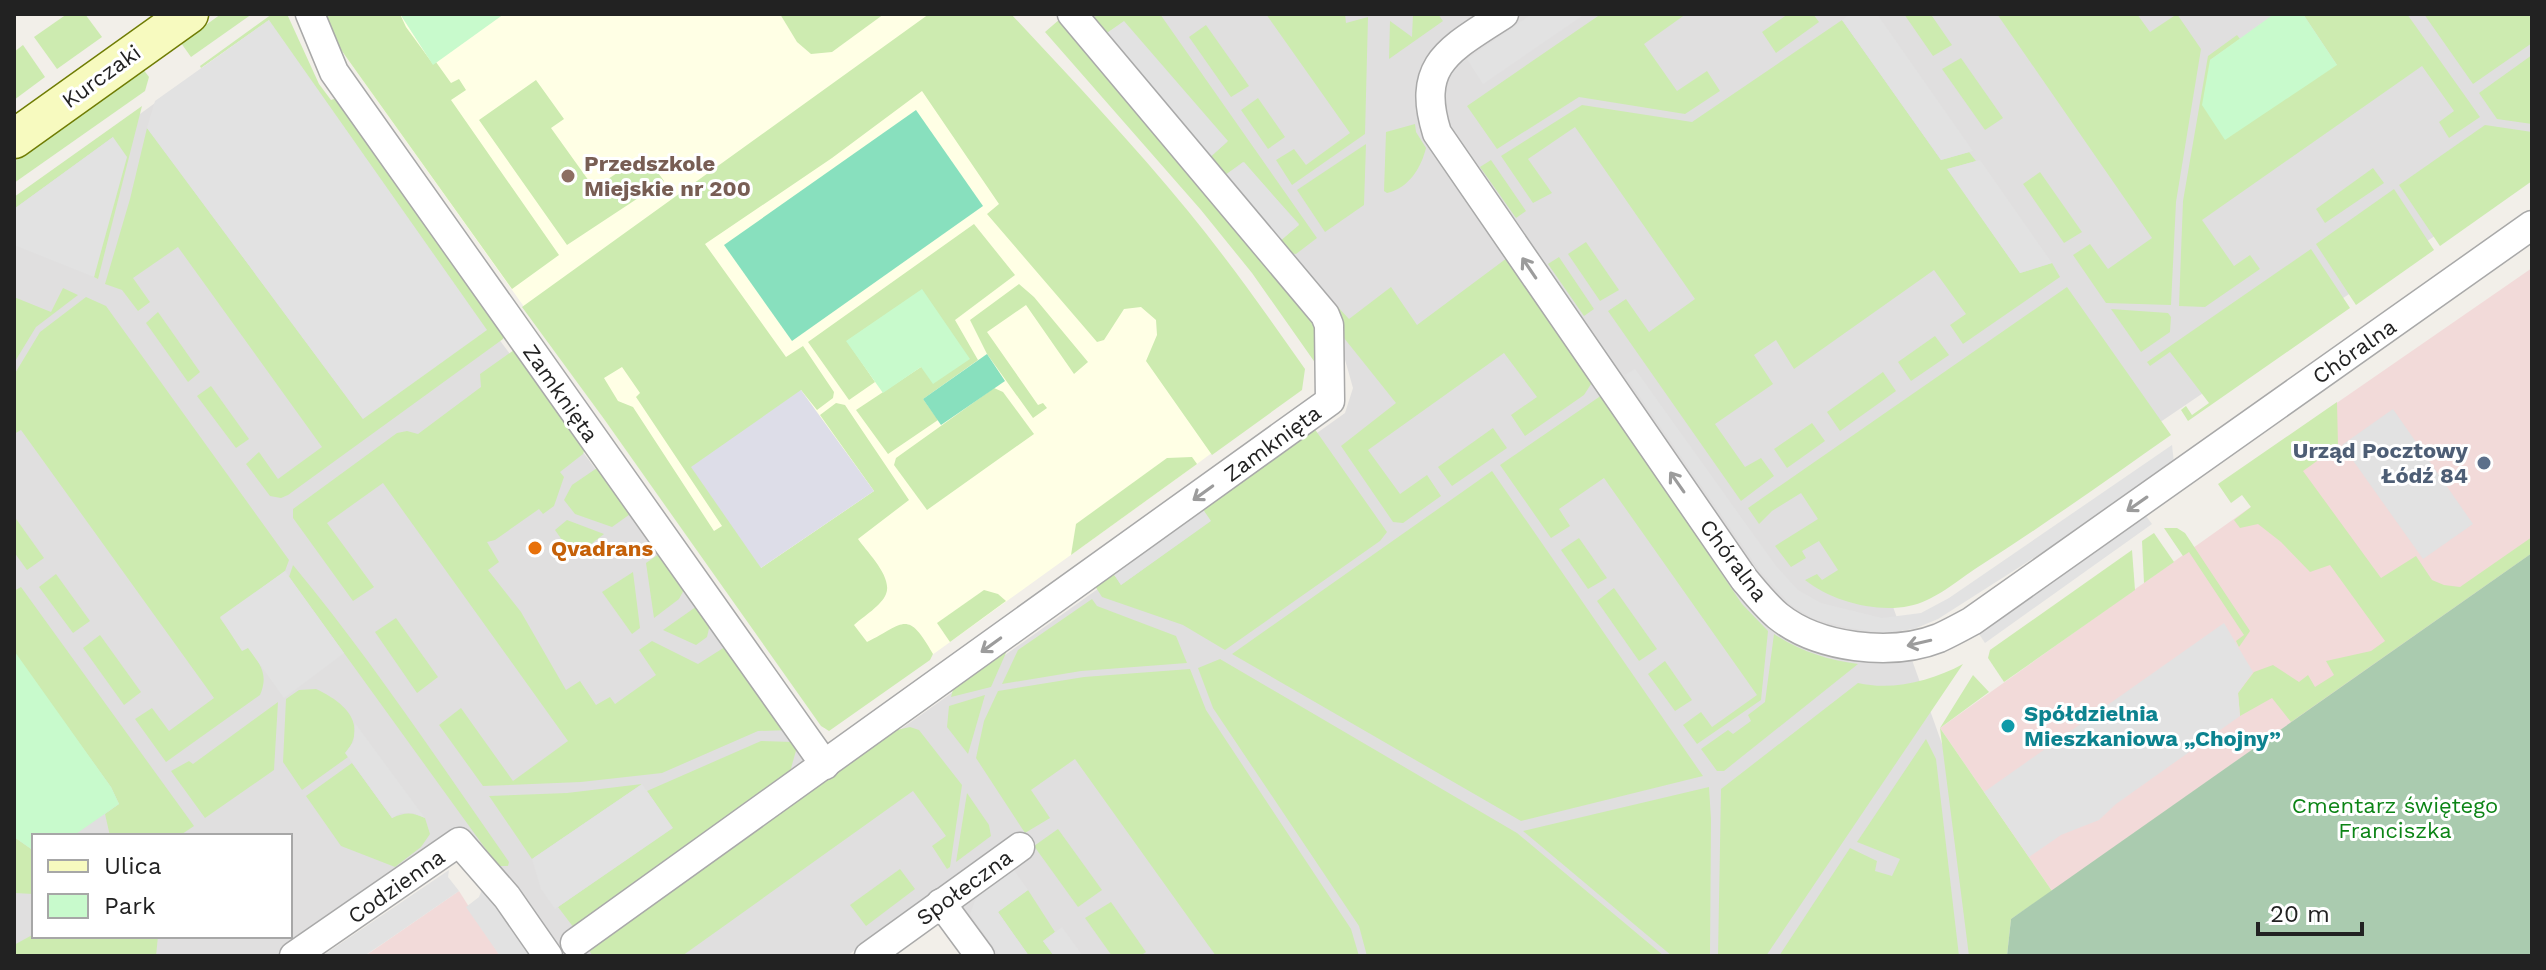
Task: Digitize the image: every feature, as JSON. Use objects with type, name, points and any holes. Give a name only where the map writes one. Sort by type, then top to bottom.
[{"type":"street","name":"Kurczaki","points":[[14,139],[189,14]]},
{"type":"street","name":"Zamknięta","points":[[310,14],[334,72],[825,765]]},
{"type":"street","name":"Zamknięta","points":[[575,943],[1330,401],[1329,325],[1325,315],[1072,14]]},
{"type":"street","name":"Chóralna","points":[[1504,14],[1457,45],[1440,63],[1430,84],[1430,110],[1437,133],[1744,579],[1777,615],[1807,633],[1837,642],[1870,647],[1905,646],[1937,639],[1972,621],[2532,225]]},
{"type":"street","name":"Codzienna","points":[[294,956],[459,842],[507,897],[548,956]]},
{"type":"street","name":"Społeczna","points":[[869,956],[1020,847]]},
{"type":"street","points":[[941,903],[980,956]]},
{"type":"shaded area","points":[[277,14],[314,91],[828,781],[1345,413],[1353,388],[1327,296],[1090,14],[2532,14],[2532,170],[1892,604],[2001,909],[1995,956],[994,956],[940,887],[847,956],[562,956],[504,879],[461,833],[281,956],[14,956],[14,206]]},
{"type":"shaded area","points":[[325,14],[1004,14],[1297,389],[831,728],[825,729],[339,47]]},
{"type":"shaded area","points":[[1532,14],[1585,14],[1483,84],[1467,59]]},
{"type":"shaded area","points":[[1850,14],[1877,14],[1973,151],[1941,160],[1842,20]]},
{"type":"shaded area","points":[[269,20],[487,330],[363,419],[147,128],[155,101]]},
{"type":"shaded area","points":[[1124,21],[1228,141],[1208,159],[1104,35]]},
{"type":"shaded area","points":[[113,137],[127,157],[94,277],[14,245],[14,209]]},
{"type":"shaded area","points":[[1980,160],[2052,263],[2020,273],[1947,169]]},
{"type":"shaded area","points":[[1244,162],[1299,225],[1279,242],[1224,176]]},
{"type":"shaded area","points":[[2532,268],[2532,553],[2052,891],[1940,728],[2276,489],[2257,458]]},
{"type":"shaded area","points":[[1635,369],[1776,566],[1798,590],[1821,603],[1882,618],[1921,613],[1949,598],[2172,445],[2174,463],[1938,619],[1914,629],[1884,633],[1850,628],[1814,619],[1791,605],[1760,571],[1625,375]]},
{"type":"shaded area","points":[[801,390],[874,491],[761,568],[691,467]]},
{"type":"shaded area","points":[[2393,409],[2473,524],[2423,559],[2342,445]]},
{"type":"shaded area","points":[[1202,508],[1211,521],[1121,585],[1113,573]]},
{"type":"shaded area","points":[[2146,516],[2152,524],[1985,643],[1979,634]]},
{"type":"shaded area","points":[[285,571],[344,653],[284,698],[248,648],[242,651],[220,617]]},
{"type":"shaded area","points":[[2224,623],[2253,672],[2238,693],[2240,716],[2116,804],[2099,820],[2061,835],[2029,857],[1984,792]]},
{"type":"shaded area","points":[[355,723],[425,818],[413,813],[401,813],[392,818],[345,753],[354,741]]},
{"type":"shaded area","points":[[642,784],[673,828],[555,909],[541,889],[532,859]]},
{"type":"shaded area","points":[[1013,869],[1028,890],[998,912],[1029,956],[1000,956],[970,914],[977,896]]},
{"type":"shaded area","points":[[449,870],[448,877],[459,891],[385,942],[364,956],[322,956]]},
{"type":"shaded area","points":[[483,887],[531,956],[500,956],[466,907],[479,897]]},
{"type":"shaded area","points":[[459,891],[500,956],[365,956]]},
{"type":"shaded area","points":[[1062,927],[1083,956],[1054,956],[1043,941]]},
{"type":"green space","points":[[67,14],[85,14],[102,37],[57,69],[34,37]]},
{"type":"green space","points":[[221,14],[252,14],[191,57],[181,43]]},
{"type":"green space","points":[[272,14],[287,14],[319,84],[331,100],[340,97],[506,331],[503,339],[281,498],[270,496],[246,464],[259,452],[278,479],[322,447],[178,247],[133,278],[150,302],[138,311],[122,290],[105,284],[147,128],[363,419],[269,20],[200,66]]},
{"type":"green space","points":[[325,14],[400,14],[433,64],[436,62],[451,83],[459,79],[466,90],[451,100],[559,255],[512,289],[339,47]]},
{"type":"green space","points":[[400,14],[504,14],[433,65]]},
{"type":"green space","points":[[780,14],[884,14],[832,52],[811,54],[797,42]]},
{"type":"green space","points":[[929,14],[1011,14],[1188,211],[1305,369],[1302,390],[1212,455],[1146,361],[1157,335],[1156,320],[1141,307],[1124,309],[1104,340],[1097,342],[987,214],[999,204],[922,91],[832,158],[705,244],[786,357],[803,346],[834,392],[833,398],[817,410],[801,390],[761,568],[874,491],[820,415],[836,403],[845,405],[909,500],[858,539],[883,573],[887,587],[881,602],[854,625],[867,642],[897,626],[910,625],[933,654],[930,660],[829,731],[821,726],[522,307]],"holes":[[[622,367],[640,393],[636,397],[722,526],[714,531],[633,407],[618,401],[604,378]]]},
{"type":"green space","points":[[1098,14],[1160,14],[1317,238],[1296,254],[1288,253],[1279,242],[1299,224],[1243,162],[1224,176],[1208,159],[1227,142],[1124,22],[1104,35],[1091,20]]},
{"type":"green space","points":[[1266,14],[1345,14],[1346,23],[1368,17],[1365,134],[1292,185],[1276,160],[1294,149],[1306,165],[1350,133]]},
{"type":"green space","points":[[1413,14],[1438,14],[1443,21],[1389,59],[1390,21],[1412,37]]},
{"type":"green space","points":[[1601,14],[1686,14],[1644,44],[1677,91],[1707,71],[1720,91],[1685,114],[1579,97],[1497,149],[1467,106]]},
{"type":"green space","points":[[1788,14],[1813,14],[1819,22],[1776,53],[1762,32]]},
{"type":"green space","points":[[1904,14],[1934,14],[1932,16],[1952,45],[1933,56]]},
{"type":"green space","points":[[1997,14],[2137,14],[2150,32],[2177,14],[2201,49],[2176,202],[2171,305],[2106,303],[2073,255],[2090,244],[2108,269],[2152,238]]},
{"type":"green space","points":[[2274,14],[2303,14],[2337,65],[2225,140],[2202,105],[2210,60]]},
{"type":"green space","points":[[2303,14],[2407,14],[2480,117],[2449,138],[2439,122],[2454,111],[2422,66],[2202,220],[2234,266],[2250,255],[2260,269],[2205,307],[2179,306],[2183,201],[2208,56],[2237,35],[2240,39],[2210,60],[2337,65]]},
{"type":"green space","points":[[2424,14],[2532,14],[2532,43],[2473,84]]},
{"type":"green space","points":[[1060,19],[1316,320],[1316,364],[1252,273],[1201,210],[1045,32]]},
{"type":"green space","points":[[1842,20],[1941,160],[1969,152],[1976,161],[1948,169],[2020,273],[2052,263],[2060,277],[1963,344],[1950,325],[1966,314],[1934,270],[1794,369],[1776,340],[1754,355],[1773,384],[1715,424],[1745,467],[1761,458],[1774,476],[1741,501],[1608,311],[1626,299],[1649,332],[1695,299],[1575,127],[1528,159],[1552,193],[1533,203],[1501,156],[1582,105],[1692,122]]},
{"type":"green space","points":[[1206,25],[1249,86],[1231,97],[1189,37]]},
{"type":"green space","points":[[23,45],[45,77],[14,100],[14,52]]},
{"type":"green space","points":[[2532,55],[2532,124],[2497,119],[2479,93]]},
{"type":"green space","points":[[1961,58],[2003,118],[1985,130],[1942,69]]},
{"type":"green space","points":[[143,69],[149,77],[145,91],[14,183],[14,162]]},
{"type":"green space","points":[[536,80],[564,119],[551,128],[594,188],[645,155],[664,181],[567,245],[479,120]]},
{"type":"green space","points":[[1258,98],[1285,137],[1268,149],[1241,110]]},
{"type":"green space","points":[[142,106],[98,279],[94,277],[113,137],[14,209],[14,197]]},
{"type":"green space","points":[[916,110],[983,206],[792,341],[724,245]]},
{"type":"green space","points":[[1415,124],[1416,132],[1426,148],[1421,163],[1408,182],[1387,193],[1384,191],[1386,132]]},
{"type":"green space","points":[[2485,125],[2532,132],[2532,181],[2440,246],[2399,185]]},
{"type":"green space","points":[[1366,144],[1364,205],[1325,232],[1297,190]]},
{"type":"green space","points":[[1491,160],[1526,211],[1516,218],[1480,167]]},
{"type":"green space","points":[[2373,168],[2384,183],[2325,223],[2316,209]]},
{"type":"green space","points":[[2040,172],[2082,232],[2064,243],[2023,184]]},
{"type":"green space","points":[[2394,189],[2434,250],[2356,305],[2316,244]]},
{"type":"green space","points":[[974,224],[1015,275],[955,320],[978,360],[923,399],[938,420],[888,454],[856,410],[921,367],[922,290],[847,341],[875,382],[849,400],[808,342]]},
{"type":"green space","points":[[1586,242],[1619,290],[1600,301],[1568,254]]},
{"type":"green space","points":[[2311,249],[2350,308],[2188,421],[2181,410],[2186,406],[2192,415],[2209,403],[2170,352],[2150,366],[2147,362]]},
{"type":"green space","points":[[1559,257],[1594,309],[1584,316],[1548,264]]},
{"type":"green space","points":[[1507,258],[1593,381],[1584,395],[1525,436],[1511,415],[1537,397],[1504,353],[1368,450],[1400,494],[1427,475],[1441,496],[1403,523],[1393,522],[1341,446],[1396,403],[1344,338],[1339,339],[1336,305],[1349,319],[1391,287],[1417,325]]},
{"type":"green space","points":[[1019,284],[1034,297],[1088,362],[1074,374],[1026,305],[987,332],[1038,405],[1043,403],[1047,408],[1033,418],[987,354],[970,320]]},
{"type":"green space","points":[[2067,287],[2171,435],[1945,590],[1918,604],[1882,608],[1854,604],[1828,594],[1805,580],[1817,574],[1822,580],[1838,570],[1819,541],[1802,551],[1806,558],[1791,567],[1775,546],[1818,519],[1801,493],[1772,511],[1759,524],[1748,508]]},
{"type":"green space","points":[[63,288],[78,295],[36,327],[14,363],[14,297],[51,312]]},
{"type":"green space","points":[[922,289],[970,359],[933,384],[921,367],[883,393],[846,341]]},
{"type":"green space","points":[[86,297],[106,306],[289,560],[285,571],[220,618],[243,650],[248,647],[259,664],[264,681],[260,695],[166,762],[135,719],[152,708],[169,731],[214,698],[21,430],[14,434],[14,375],[40,332]]},
{"type":"green space","points":[[2111,309],[2168,313],[2171,317],[2170,332],[2141,352]]},
{"type":"green space","points":[[158,312],[200,372],[188,382],[146,323]]},
{"type":"green space","points":[[1935,336],[1949,355],[1911,381],[1898,362]]},
{"type":"green space","points":[[514,350],[586,445],[583,454],[560,472],[564,477],[554,506],[543,514],[539,509],[495,540],[487,542],[499,562],[488,570],[521,612],[566,690],[580,681],[596,705],[610,697],[615,704],[656,675],[639,650],[652,641],[698,664],[728,645],[790,730],[758,731],[662,773],[581,782],[483,786],[439,725],[461,708],[513,781],[568,741],[383,483],[327,523],[374,587],[353,601],[293,518],[293,509],[397,433],[407,431],[418,434],[481,387],[480,374]]},
{"type":"green space","points":[[987,354],[1005,381],[941,425],[923,399]]},
{"type":"green space","points":[[1883,372],[1896,391],[1840,431],[1827,412]]},
{"type":"green space","points":[[211,386],[249,439],[236,448],[197,396]]},
{"type":"green space","points":[[994,388],[1003,392],[1034,434],[927,510],[894,465],[896,458]]},
{"type":"green space","points":[[1602,395],[1742,604],[1768,631],[1761,700],[1697,744],[1683,725],[1701,712],[1712,727],[1757,695],[1604,478],[1559,509],[1570,526],[1551,538],[1500,465]]},
{"type":"green space","points":[[2337,402],[2338,446],[2303,471],[2381,578],[2416,556],[2432,580],[2460,587],[2532,537],[2532,553],[2291,722],[2272,698],[2240,716],[2238,693],[2254,672],[2273,665],[2299,682],[2308,675],[2315,687],[2334,675],[2326,661],[2371,651],[2385,641],[2330,565],[2310,572],[2258,524],[2240,528],[2234,520],[2251,507],[2242,495],[2231,503],[2218,484]]},
{"type":"green space","points":[[1812,423],[1825,441],[1787,468],[1774,449]]},
{"type":"green space","points":[[1314,428],[1387,532],[1380,541],[1225,650],[1183,625],[1102,597],[1095,586],[1113,573],[1121,585],[1210,521],[1202,508]]},
{"type":"green space","points":[[1493,428],[1507,448],[1452,486],[1438,467]]},
{"type":"green space","points":[[1192,457],[1197,464],[1071,555],[1076,524],[1167,458]]},
{"type":"green space","points":[[597,468],[604,469],[633,512],[612,527],[575,514],[564,500],[572,485]]},
{"type":"green space","points":[[1492,471],[1703,776],[1521,821],[1232,654]]},
{"type":"green space","points":[[14,516],[44,558],[27,570],[14,552]]},
{"type":"green space","points":[[567,520],[604,534],[574,557],[555,530]]},
{"type":"green space","points":[[2164,528],[2177,528],[2185,533],[2250,631],[2239,647],[2236,641],[2244,635],[2189,552],[2183,556]]},
{"type":"green space","points":[[2154,533],[2174,562],[2144,583],[2142,541]]},
{"type":"green space","points":[[1579,538],[1607,578],[1588,589],[1561,550]]},
{"type":"green space","points":[[2132,550],[2135,590],[2004,682],[1988,658],[1990,650]]},
{"type":"green space","points":[[662,552],[686,586],[679,599],[654,618],[646,563]]},
{"type":"green space","name":"Cmentarz świętego Franciszka","points":[[2532,553],[2532,956],[2007,956],[2011,919]]},
{"type":"green space","points":[[293,565],[404,711],[509,862],[508,866],[498,866],[289,577]]},
{"type":"green space","points":[[633,572],[640,628],[632,634],[602,592]]},
{"type":"green space","points":[[56,574],[90,621],[73,633],[39,587]]},
{"type":"green space","points":[[21,587],[194,826],[182,834],[110,834],[105,814],[119,804],[111,787],[14,653],[14,591]]},
{"type":"green space","points":[[1614,588],[1657,649],[1639,661],[1597,601]]},
{"type":"green space","points":[[984,590],[998,594],[1006,601],[950,642],[937,623]]},
{"type":"green space","points":[[1092,599],[1097,606],[1176,636],[1187,663],[1081,671],[1002,684],[1018,650]]},
{"type":"green space","points":[[700,604],[711,620],[707,637],[696,645],[663,630]]},
{"type":"green space","points":[[396,618],[438,677],[417,693],[375,632]]},
{"type":"green space","points":[[1774,634],[1814,654],[1858,664],[1724,771],[1717,771],[1701,749],[1728,730],[1733,734],[1751,721],[1748,715],[1765,702]]},
{"type":"green space","points":[[100,635],[141,692],[124,705],[83,648]]},
{"type":"green space","points":[[1009,646],[991,687],[951,697],[954,686]]},
{"type":"green space","points":[[15,652],[111,787],[119,804],[76,834],[32,834],[32,850],[14,837]]},
{"type":"green space","points":[[1220,659],[1517,833],[1664,956],[1367,956],[1359,926],[1213,708],[1198,668]]},
{"type":"green space","points":[[1665,661],[1692,700],[1675,711],[1648,674]]},
{"type":"green space","points":[[1963,664],[1766,956],[1718,956],[1721,789],[1858,683],[1884,686],[1912,683]]},
{"type":"green space","points":[[1190,669],[1206,710],[1351,929],[1359,956],[1216,956],[1075,759],[1031,790],[1050,818],[1025,833],[976,758],[984,721],[998,691],[1084,677]]},
{"type":"green space","points":[[1973,675],[1989,692],[1940,728]]},
{"type":"green space","points":[[316,689],[344,707],[354,723],[355,732],[346,753],[348,757],[302,790],[283,762],[286,699],[299,690]]},
{"type":"green space","points":[[985,695],[968,754],[947,727],[949,706]]},
{"type":"green space","points":[[278,702],[274,770],[205,818],[171,771],[189,761],[193,764]]},
{"type":"green space","points":[[910,727],[919,730],[962,785],[950,867],[947,869],[932,846],[946,836],[913,791],[682,956],[593,956],[587,948],[888,732]]},
{"type":"green space","points":[[1940,728],[2052,891],[2011,919],[2007,956],[1969,956]]},
{"type":"green space","points":[[1926,739],[1936,759],[1959,956],[1779,956],[1850,848],[1877,861],[1875,871],[1892,876],[1900,859],[1857,842]]},
{"type":"green space","points":[[761,741],[793,742],[797,747],[788,779],[574,928],[558,907],[672,828],[647,791]]},
{"type":"green space","points":[[352,763],[392,818],[408,814],[425,818],[430,834],[421,847],[395,867],[341,846],[306,796]]},
{"type":"green space","points":[[642,784],[532,859],[489,796],[567,793]]},
{"type":"green space","points":[[1709,787],[1710,956],[1672,956],[1523,831]]},
{"type":"green space","points":[[967,793],[989,825],[991,836],[956,862]]},
{"type":"green space","points":[[1058,829],[1102,890],[1078,907],[1034,846]]},
{"type":"green space","points":[[14,837],[32,850],[32,894],[14,893]]},
{"type":"green space","points":[[900,869],[915,889],[866,926],[850,905]]},
{"type":"green space","points":[[1028,890],[1055,932],[1043,941],[1054,956],[1029,956],[998,912]]},
{"type":"green space","points":[[1111,902],[1146,952],[1140,956],[1112,956],[1085,918]]},
{"type":"green space","points":[[32,935],[32,938],[158,938],[156,956],[14,956],[14,945]]},
{"type":"place","name":"Przedszkole Miejskie nr 200","points":[[568,176]]},
{"type":"place","name":"Urząd Pocztowy Łódź 84","points":[[2484,463]]},
{"type":"place","name":"Qvadrans","points":[[535,548]]},
{"type":"place","name":"Spółdzielnia Mieszkaniowa „Chojny”","points":[[2008,726]]}]
